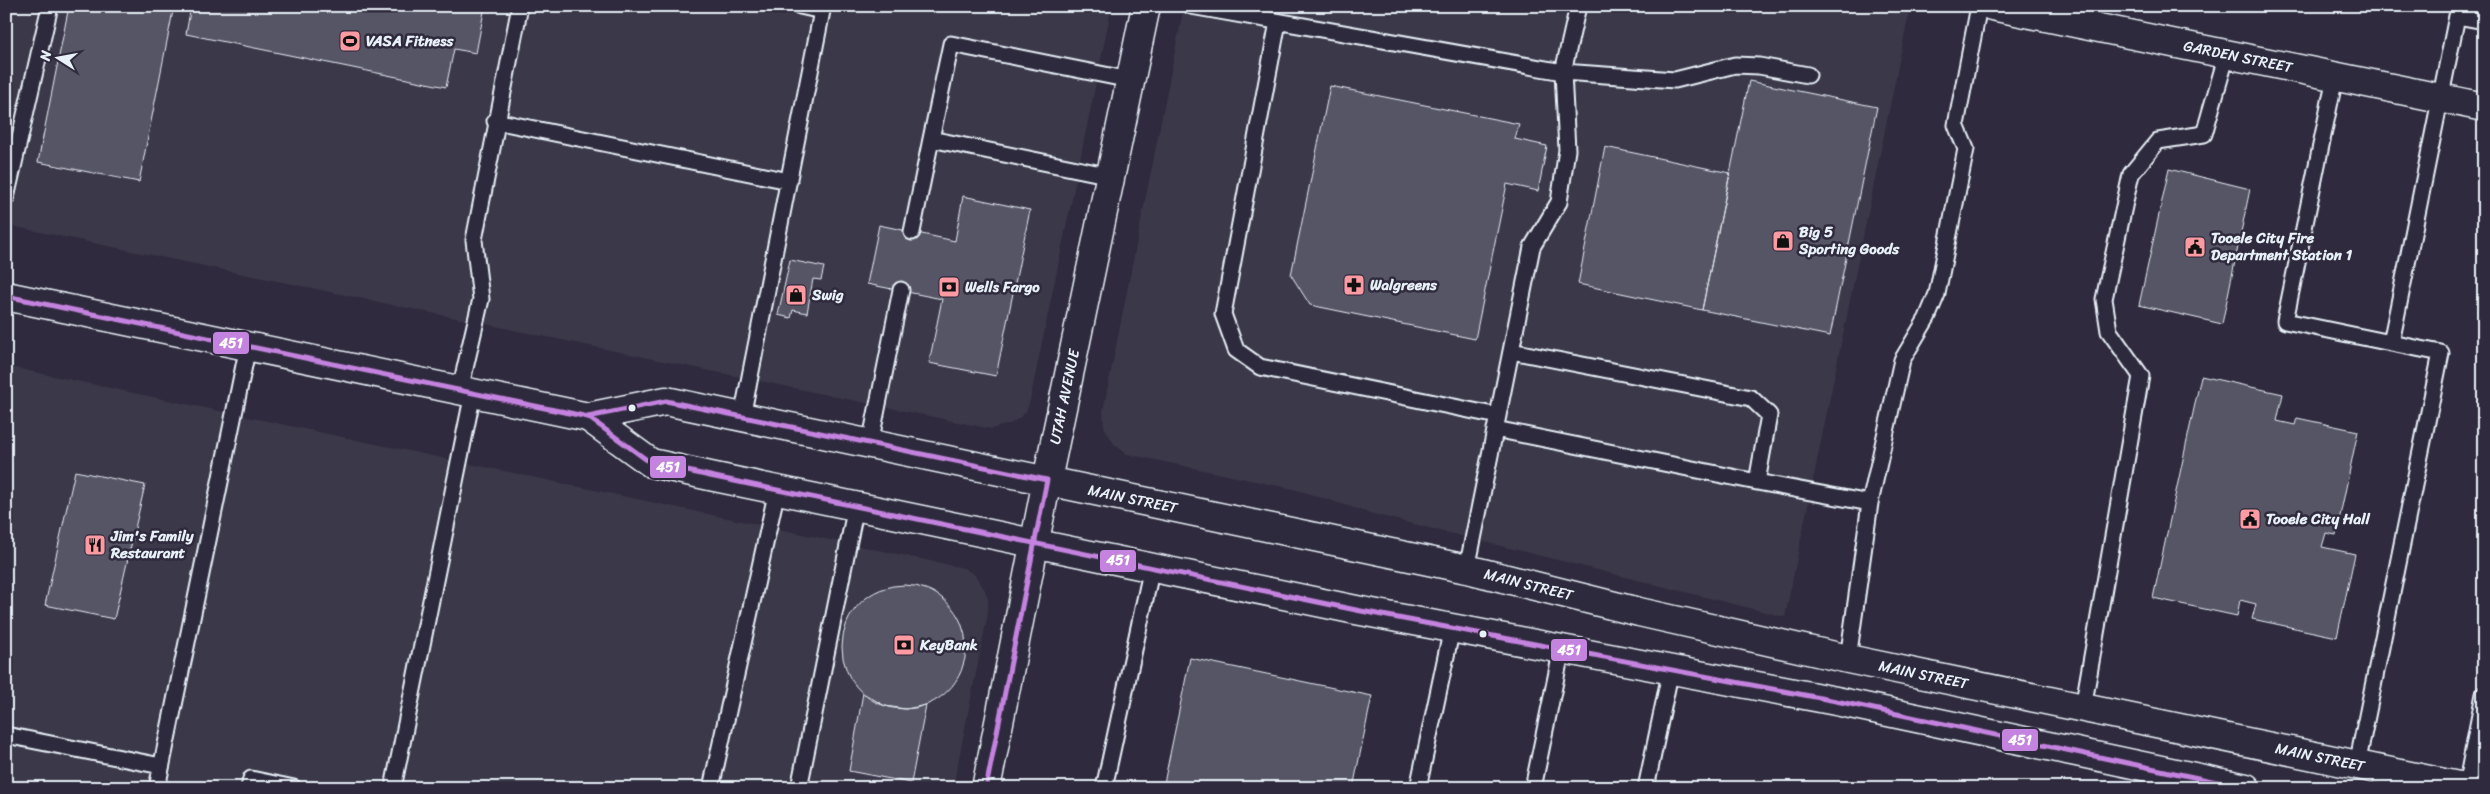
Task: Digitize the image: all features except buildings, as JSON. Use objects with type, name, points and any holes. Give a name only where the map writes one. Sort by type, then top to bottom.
[{"type":"main road","name":"UTAH AVENUE","points":[[986,788],[1021,601],[1035,543],[1146,6]]},
{"type":"main road","name":"GARDEN STREET","points":[[1992,6],[2484,107]]},
{"type":"main road","name":"MAIN STREET","points":[[6,296],[588,417],[666,401],[1467,569],[1639,612],[1848,659],[2467,788]]},
{"type":"main road","name":"MAIN STREET","points":[[588,417],[651,463],[1452,628],[1836,701],[2160,779],[2246,788]]},
{"type":"lane","points":[[6,198],[50,6]]},
{"type":"lane","points":[[393,788],[466,392],[481,299],[474,240],[495,121],[520,6]]},
{"type":"lane","points":[[742,417],[822,11],[800,6]]},
{"type":"lane","points":[[1192,6],[1563,72],[1675,80],[1735,65],[1759,66],[1808,75]]},
{"type":"lane","points":[[1467,569],[1532,247],[1559,202],[1567,150],[1563,72],[1578,6]]},
{"type":"lane","points":[[1848,659],[1870,503],[1902,360],[1927,318],[1937,294],[1966,149],[1956,125],[1979,6]]},
{"type":"lane","points":[[2391,343],[2457,16],[2484,21]]},
{"type":"lane","points":[[1278,22],[1223,314],[1236,350],[1260,367],[1757,482],[1870,503]]},
{"type":"lane","points":[[912,232],[951,44],[1130,80]]},
{"type":"lane","points":[[2083,708],[2141,376],[2109,331],[2104,299],[2131,174],[2158,141],[2204,134],[2227,54]]},
{"type":"lane","points":[[2334,76],[2284,321],[2440,353],[2357,765]]},
{"type":"lane","points":[[495,121],[789,182]]},
{"type":"lane","points":[[931,139],[1111,176]]},
{"type":"lane","points":[[870,444],[901,290]]},
{"type":"lane","points":[[157,788],[248,346]]},
{"type":"lane","points":[[1511,351],[1751,398],[1769,415],[1757,482]]},
{"type":"lane","points":[[714,787],[777,490]]},
{"type":"lane","points":[[799,788],[856,506]]},
{"type":"lane","points":[[1104,788],[1152,567]]},
{"type":"lane","points":[[1418,788],[1452,628]]},
{"type":"lane","points":[[1532,788],[1562,648]]},
{"type":"lane","points":[[1646,788],[1670,669]]},
{"type":"lane","points":[[2467,788],[2484,694]]},
{"type":"lane","points":[[6,735],[161,766]]},
{"type":"lane","points":[[249,788],[251,779],[294,788]]},
{"type":"shaded area","points":[[6,6],[1112,6],[1030,401],[1026,412],[1018,419],[1010,424],[991,429],[6,225]]},
{"type":"shaded area","points":[[1184,6],[1898,6],[1910,9],[1785,617],[1373,514],[1297,490],[1127,454],[1114,444],[1104,427],[1103,411]]},
{"type":"shaded area","points":[[6,366],[964,568],[975,575],[985,590],[988,599],[988,613],[953,788],[6,788]]},
{"type":"transit line","name":"451","points":[[6,296],[588,417],[651,463],[710,476],[1356,610],[1836,701],[2245,788]]},
{"type":"transit line","name":"451","points":[[561,411],[588,417],[666,401],[1047,480],[986,788]]},
{"type":"place","name":"VASA Fitness","points":[[350,41]]},
{"type":"place","name":"Big 5 Sporting Goods","points":[[1783,241]]},
{"type":"place","name":"Tooele City Fire Department Station 1","points":[[2195,247]]},
{"type":"place","name":"Walgreens","points":[[1354,285]]},
{"type":"place","name":"Wells Fargo","points":[[949,287]]},
{"type":"place","name":"Swig","points":[[796,295]]},
{"type":"place","name":"Tooele City Hall","points":[[2250,519]]},
{"type":"place","name":"Jim's Family Restaurant","points":[[95,545]]},
{"type":"place","name":"KeyBank","points":[[904,645]]}]
